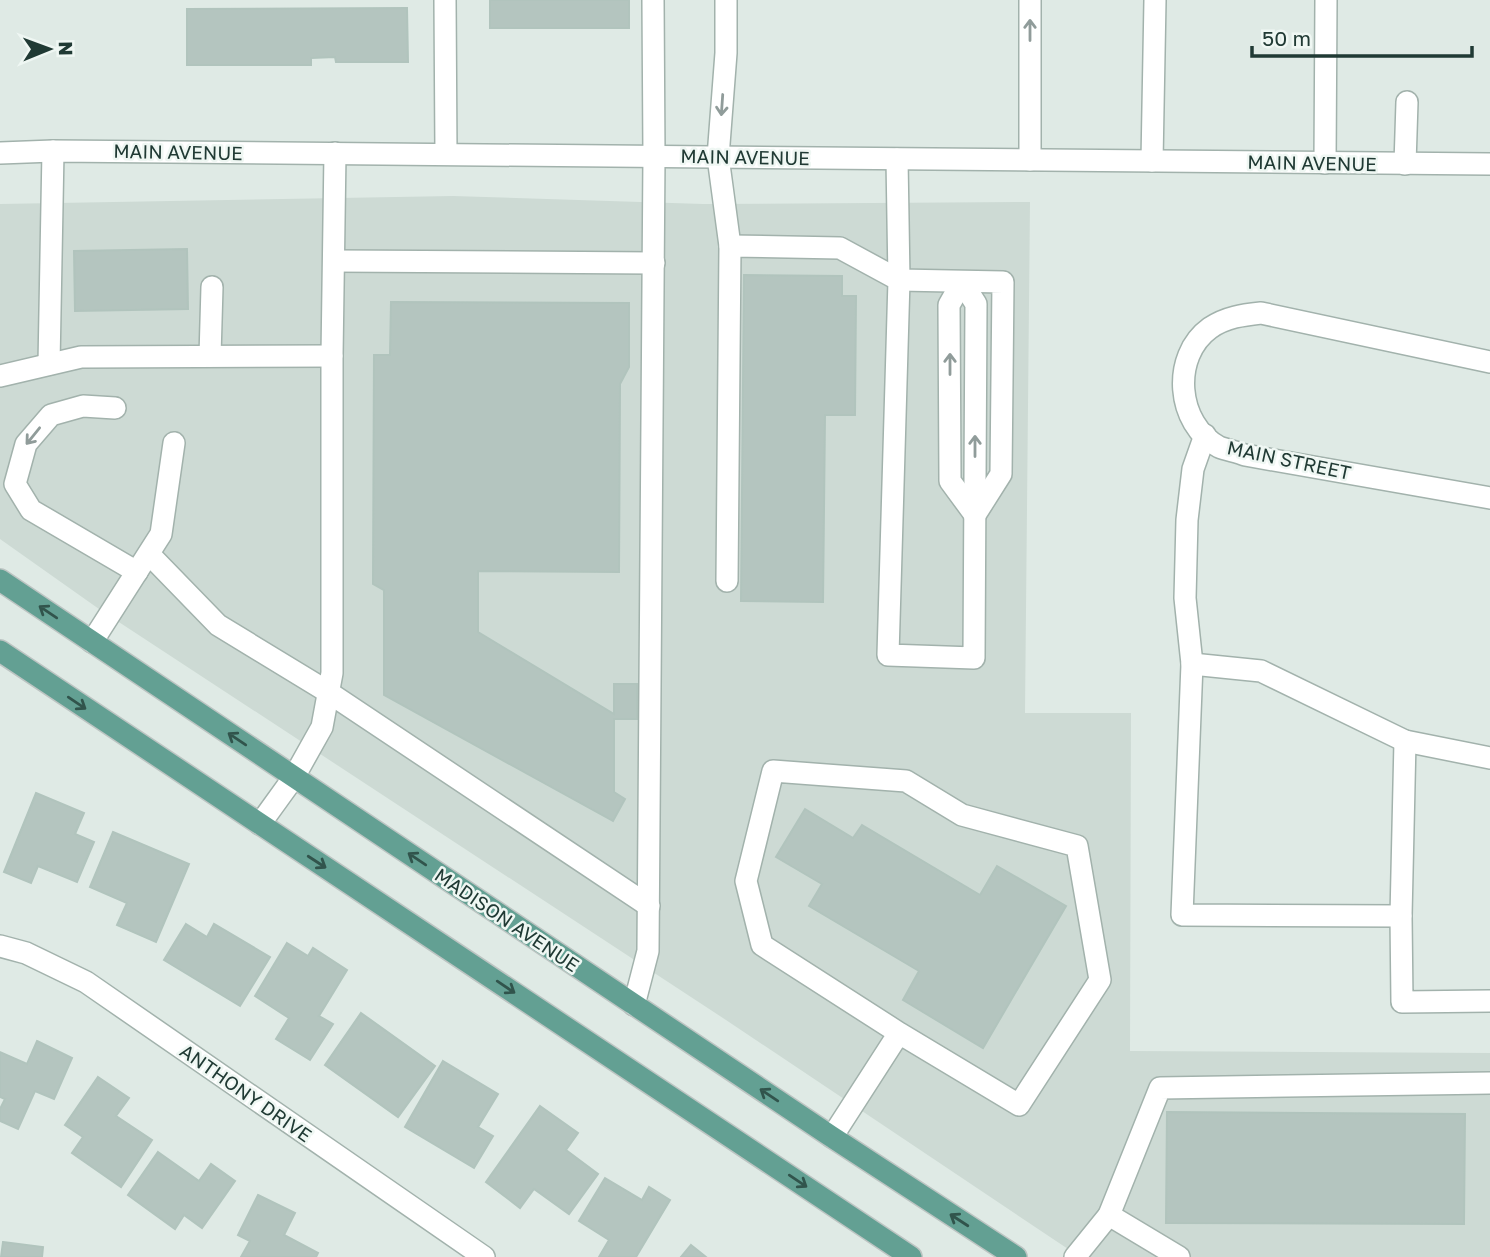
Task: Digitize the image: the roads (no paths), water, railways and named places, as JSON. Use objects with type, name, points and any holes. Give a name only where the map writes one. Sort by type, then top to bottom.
[{"type":"main road","name":"MADISON AVENUE","points":[[0,580],[832,1137],[1016,1257]]},
{"type":"main road","points":[[0,651],[911,1257]]},
{"type":"street","points":[[445,0],[446,154]]},
{"type":"street","points":[[634,1005],[648,951],[649,906],[654,263],[653,0]]},
{"type":"street","points":[[726,0],[726,53],[718,157],[730,246],[727,581]]},
{"type":"street","points":[[1030,0],[1030,160]]},
{"type":"street","points":[[1152,161],[1155,0]]},
{"type":"street","points":[[1325,163],[1326,0]]},
{"type":"street","points":[[1405,164],[1407,102]]},
{"type":"street","points":[[48,364],[53,150]]},
{"type":"street","name":"MAIN AVENUE","points":[[0,153],[53,150],[1490,164]]},
{"type":"street","points":[[260,824],[294,777],[322,727],[331,673],[335,153]]},
{"type":"street","points":[[897,159],[900,280],[888,655],[975,658],[976,304],[962,282]]},
{"type":"street","points":[[730,246],[840,247],[900,280],[1003,282],[1001,474],[975,514]]},
{"type":"street","points":[[334,261],[654,263]]},
{"type":"street","points":[[210,356],[212,287]]},
{"type":"street","name":"MAIN STREET","points":[[1490,362],[1261,313],[1234,316],[1209,328],[1191,349],[1183,376],[1185,404],[1198,428],[1219,446],[1245,455],[1490,498]]},
{"type":"street","points":[[0,376],[81,357],[332,356]]},
{"type":"street","points":[[115,408],[83,406],[51,415],[26,444],[15,484],[31,510],[137,572]]},
{"type":"street","points":[[1205,435],[1193,469],[1187,520],[1185,598],[1192,664],[1182,915],[1401,916]]},
{"type":"street","points":[[92,642],[162,534],[174,443]]},
{"type":"street","points":[[149,554],[218,625],[328,692],[649,906]]},
{"type":"street","points":[[1192,664],[1261,671],[1405,741],[1490,758]]},
{"type":"street","points":[[1405,741],[1402,1002],[1490,1001]]},
{"type":"street","points":[[773,771],[906,781],[962,815],[1077,846],[1100,980],[1019,1105],[899,1033],[762,946],[746,881],[773,771]]},
{"type":"street","name":"ANTHONY DRIVE","points":[[0,946],[26,953],[86,982],[484,1257]]},
{"type":"street","points":[[832,1137],[899,1033]]},
{"type":"street","points":[[1074,1257],[1109,1215],[1160,1088],[1490,1083]]},
{"type":"street","points":[[1109,1215],[1179,1257]]}]
